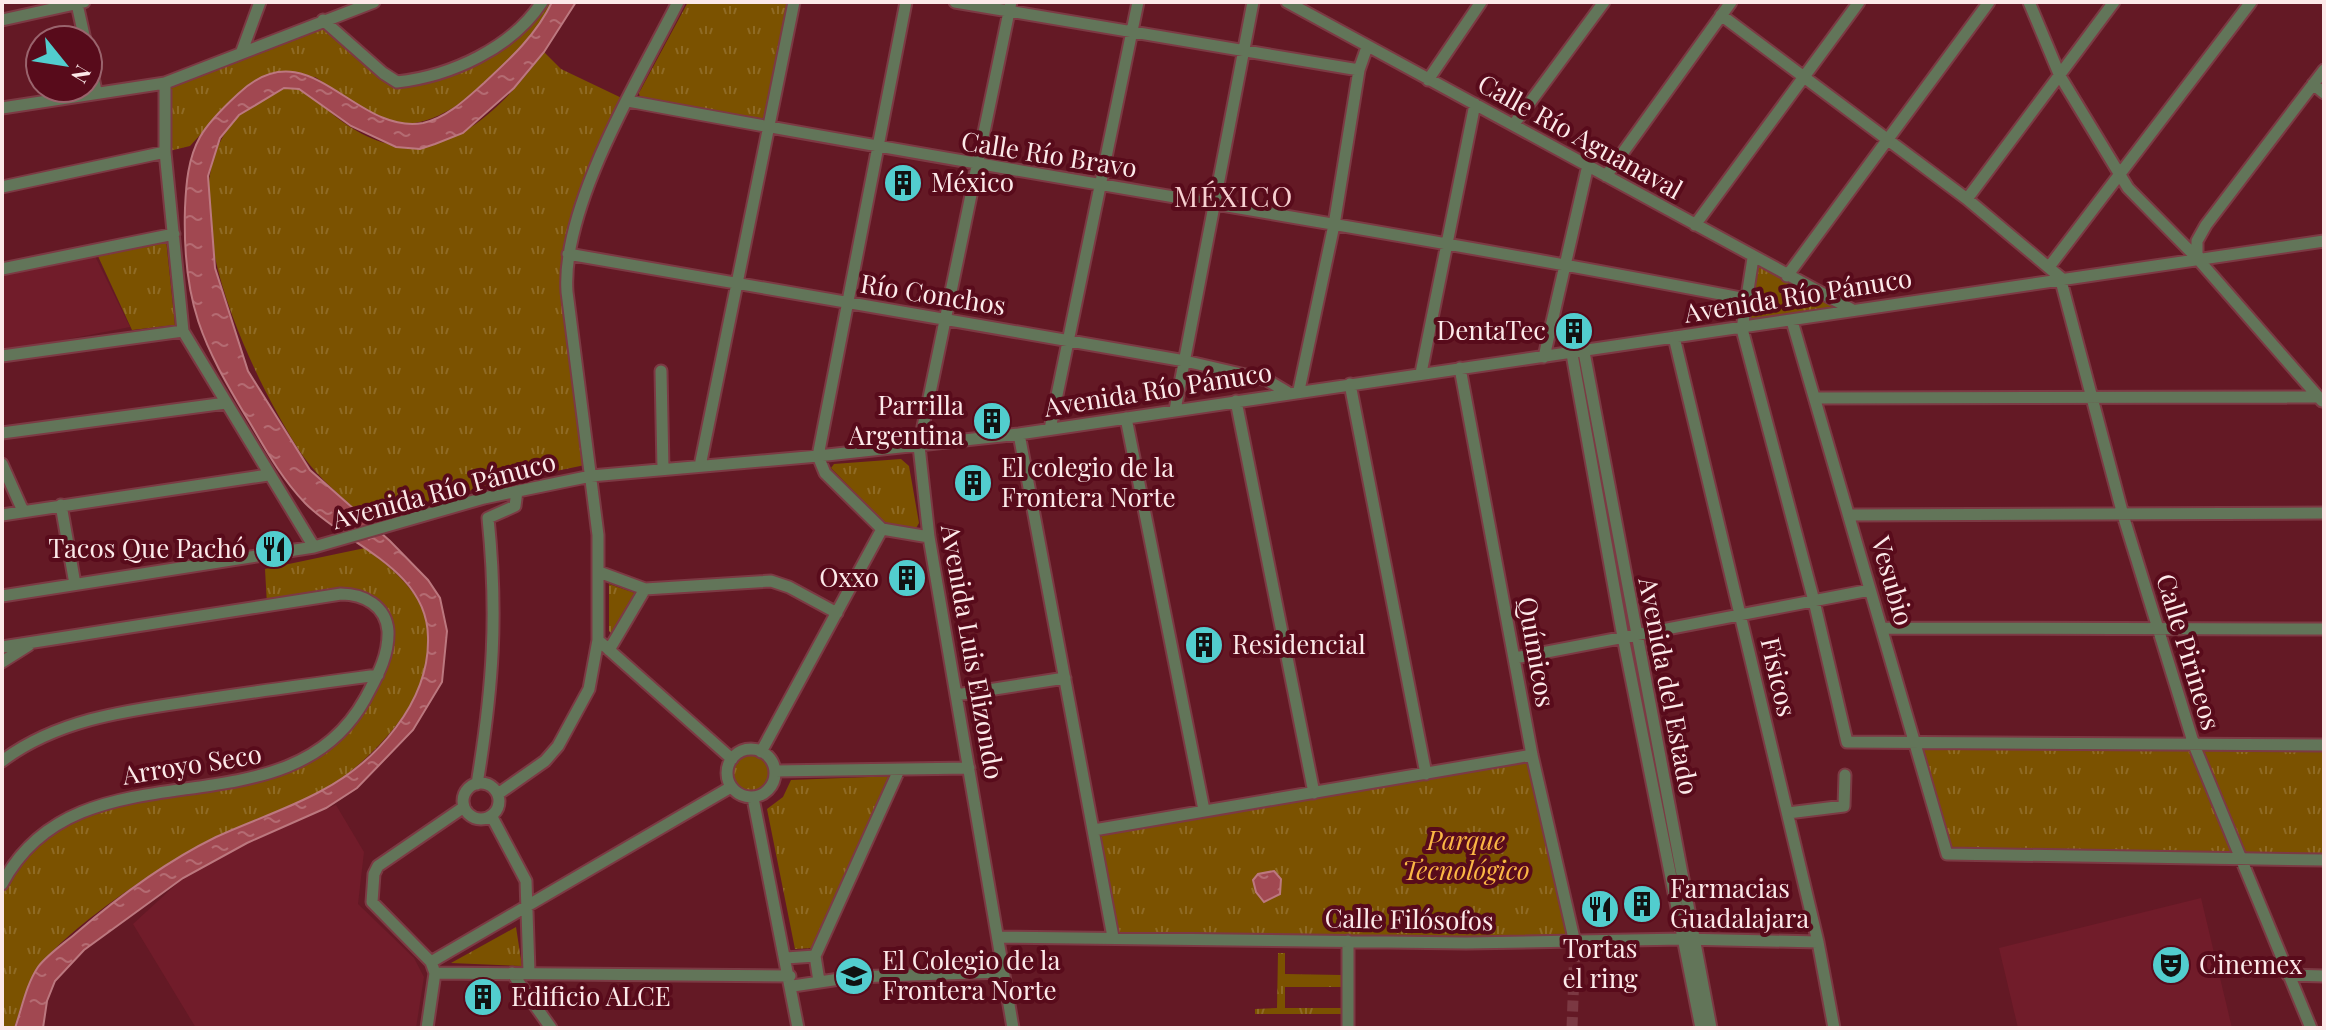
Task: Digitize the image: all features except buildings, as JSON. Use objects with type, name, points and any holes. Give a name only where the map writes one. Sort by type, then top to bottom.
[{"type":"street","points":[[242,51],[260,2]]},
{"type":"street","points":[[104,90],[165,83],[374,2]]},
{"type":"street","points":[[323,20],[397,82],[493,51],[526,24],[542,2]]},
{"type":"street","points":[[498,794],[545,761],[558,746],[589,689],[598,640],[599,572],[591,476],[567,292],[568,254],[588,191],[628,101],[678,2]]},
{"type":"street","points":[[700,466],[794,2]]},
{"type":"street","points":[[906,2],[845,303],[818,456],[825,473],[882,529],[929,537]]},
{"type":"street","points":[[955,2],[1010,6],[1132,33],[1359,70]]},
{"type":"street","points":[[1050,429],[1138,2]]},
{"type":"street","points":[[1175,410],[1253,2]]},
{"type":"street","name":"Calle Río Aguanaval","points":[[1287,2],[1852,310]]},
{"type":"street","points":[[1428,80],[1481,2]]},
{"type":"street","points":[[1514,124],[1604,2]]},
{"type":"street","points":[[1606,176],[1731,2]]},
{"type":"street","points":[[1695,225],[1859,2]]},
{"type":"street","points":[[1787,276],[1989,2]]},
{"type":"street","points":[[2029,2],[2060,76],[2119,175],[2322,400]]},
{"type":"street","points":[[1967,199],[2114,2]]},
{"type":"street","points":[[2049,267],[2251,2]]},
{"type":"street","points":[[2,20],[80,3],[83,24]]},
{"type":"street","name":"Avenida Luis Elizondo","points":[[1010,6],[919,446],[929,537],[1013,1028]]},
{"type":"street","points":[[1721,15],[1967,199],[2060,277]]},
{"type":"street","points":[[1293,391],[1334,225],[1359,70],[1367,47]]},
{"type":"street","points":[[2197,258],[2197,241],[2206,225],[2324,70]]},
{"type":"street","points":[[165,83],[165,152],[183,331],[314,547]]},
{"type":"street","points":[[2313,84],[2324,93]]},
{"type":"street","name":"Calle Río Bravo","points":[[628,101],[978,167],[1449,242],[1746,299]]},
{"type":"street","points":[[2,108],[24,104]]},
{"type":"street","points":[[1421,373],[1475,104]]},
{"type":"street","points":[[2,187],[165,152]]},
{"type":"street","points":[[1544,357],[1588,165]]},
{"type":"street","points":[[2,269],[174,234]]},
{"type":"street","name":"Avenida Río Pánuco","points":[[2,596],[314,547],[517,491],[591,476],[1019,434],[1293,391],[1742,329],[2060,277],[2323,239]]},
{"type":"street","name":"Río Conchos","points":[[568,254],[1185,361],[1267,380],[1293,391]]},
{"type":"street","points":[[1753,258],[1742,329],[1814,601],[1847,742],[2324,745]]},
{"type":"street","name":"Calle Pirineos","points":[[2060,277],[2123,515],[2194,745],[2238,859],[2311,1028]]},
{"type":"street","name":"Vesubio","points":[[1792,321],[1947,854],[2238,859]]},
{"type":"street","points":[[2,356],[183,331]]},
{"type":"street","name":"Físicos","points":[[1674,337],[1818,942],[1834,1028]]},
{"type":"street","name":"Avenida del Estado","points":[[1578,353],[1636,634],[1701,1028]]},
{"type":"street","name":"Avenida del Estado","points":[[1578,353],[1623,637],[1688,939],[1711,1028]]},
{"type":"street","name":"Químicos","points":[[1460,368],[1532,755],[1575,943]]},
{"type":"street","points":[[661,371],[663,469]]},
{"type":"street","points":[[1350,384],[1426,774]]},
{"type":"street","points":[[1815,398],[2322,400]]},
{"type":"street","points":[[1236,401],[1314,793]]},
{"type":"street","points":[[2,433],[226,403]]},
{"type":"street","points":[[1126,418],[1204,810]]},
{"type":"street","points":[[1019,434],[1113,937]]},
{"type":"street","points":[[2,464],[23,511]]},
{"type":"street","points":[[2,515],[268,475]]},
{"type":"street","points":[[464,807],[464,797],[477,784],[492,678],[496,624],[488,518],[512,509],[517,503],[517,491]]},
{"type":"street","points":[[61,505],[75,584]]},
{"type":"street","points":[[1850,515],[2324,513]]},
{"type":"street","points":[[761,752],[882,529]]},
{"type":"street","points":[[599,572],[645,589],[771,581],[797,590],[837,613]]},
{"type":"street","points":[[609,650],[645,589]]},
{"type":"street","points":[[1515,658],[1870,590]]},
{"type":"street","name":"Arroyo Seco","points":[[3,878],[19,857],[63,820],[92,806],[140,794],[246,781],[278,773],[298,762],[341,728],[360,707],[378,675],[386,651],[386,620],[377,606],[357,596],[341,594],[33,643]]},
{"type":"street","points":[[1882,628],[2324,629]]},
{"type":"street","points":[[598,640],[732,759]]},
{"type":"street","points":[[2,647],[33,643]]},
{"type":"street","points":[[2,662],[33,643]]},
{"type":"street","points":[[2,761],[42,736],[71,724],[135,710],[378,675]]},
{"type":"street","points":[[956,695],[1065,678]]},
{"type":"street","points":[[751,749],[761,752],[773,763],[775,771],[769,788],[753,798],[745,797],[731,787],[727,777],[732,759],[751,749]]},
{"type":"street","points":[[1094,830],[1532,755]]},
{"type":"street","points":[[775,771],[969,768]]},
{"type":"street","points":[[819,981],[815,956],[899,770]]},
{"type":"street","points":[[1788,813],[1844,806],[1847,802],[1845,775]]},
{"type":"street","points":[[477,784],[485,783],[498,794],[499,802],[492,817]]},
{"type":"street","points":[[433,968],[528,904],[731,787]]},
{"type":"street","points":[[753,798],[798,1028]]},
{"type":"street","points":[[464,807],[479,819],[492,817]]},
{"type":"street","points":[[464,807],[378,866],[374,874],[372,902],[433,968],[791,981],[1004,972]]},
{"type":"street","points":[[492,817],[525,876],[529,972]]},
{"type":"street","points":[[2238,859],[2324,860]]},
{"type":"street","name":"Calle Filósofos","points":[[999,937],[1575,943],[1688,939],[1818,942]]},
{"type":"street","points":[[1348,941],[1348,1028]]},
{"type":"street","points":[[786,958],[815,956]]},
{"type":"street","points":[[427,1028],[433,968]]},
{"type":"street","points":[[512,973],[551,1028]]},
{"type":"street","points":[[2288,975],[2324,976]]},
{"type":"shaded area","points":[[95,256],[130,327],[2,352],[2,276]]},
{"type":"shaded area","points":[[336,805],[364,852],[358,904],[414,958],[424,977],[416,1028],[196,1028],[133,924],[183,878],[247,843]]},
{"type":"shaded area","points":[[2201,898],[2232,1028],[2018,1028],[1999,948]]},
{"type":"green space","points":[[542,2],[552,2],[542,20],[508,63],[463,102],[439,115],[416,123],[385,119],[315,77],[232,100],[190,146],[165,152],[165,83],[323,20],[397,82],[481,56]]},
{"type":"green space","points":[[688,2],[787,2],[765,119],[640,99],[639,93]]},
{"type":"green space","points":[[544,52],[561,69],[628,101],[600,163],[568,255],[585,465],[474,488],[454,502],[372,524],[304,458],[256,372],[236,325],[220,276],[210,227],[209,181],[221,141],[247,109],[264,96],[290,87],[309,94],[362,134],[393,145],[421,146],[449,139],[474,125],[499,105]]},
{"type":"green space","points":[[166,239],[175,325],[132,330],[97,254]]},
{"type":"green space","points":[[1753,258],[1852,310],[1742,329]]},
{"type":"green space","points":[[901,459],[909,466],[919,523],[915,530],[884,522],[831,468],[834,464]]},
{"type":"green space","points":[[365,548],[412,591],[423,609],[430,634],[429,660],[406,712],[368,756],[327,788],[191,850],[102,910],[50,954],[35,973],[14,1028],[2,1028],[2,884],[19,857],[92,806],[278,773],[344,726],[383,663],[386,620],[357,596],[267,605],[265,569]]},
{"type":"green space","points":[[609,584],[635,593],[611,633],[609,631]]},
{"type":"green space","points":[[1917,743],[2324,745],[2324,859],[1947,854]]},
{"type":"green space","points":[[751,749],[768,756],[775,773],[768,790],[751,797],[734,790],[727,773],[734,756]]},
{"type":"green space","name":"Parque Tecnológico","points":[[1532,755],[1575,943],[1113,936],[1095,831]]},
{"type":"green space","points":[[895,776],[813,948],[795,949],[767,809],[783,797],[791,780]]},
{"type":"green space","points":[[516,927],[522,966],[451,963]]},
{"type":"green space","points":[[1278,953],[1285,953],[1285,974],[1342,975],[1342,987],[1285,987],[1285,1008],[1342,1008],[1341,1014],[1255,1014],[1255,1009],[1277,1008]]},
{"type":"water","points":[[552,2],[576,2],[544,52],[514,88],[463,133],[420,149],[396,147],[351,126],[299,89],[284,88],[239,115],[220,138],[208,176],[215,268],[248,371],[310,470],[390,541],[428,580],[440,598],[447,631],[442,682],[413,730],[357,788],[326,808],[247,843],[183,878],[84,950],[55,981],[47,1001],[43,1028],[15,1028],[27,989],[38,967],[125,894],[197,847],[308,797],[361,764],[380,747],[410,707],[426,661],[428,637],[424,613],[414,593],[382,560],[322,518],[297,494],[233,395],[198,322],[187,271],[185,208],[190,162],[200,137],[238,94],[263,76],[287,72],[309,76],[375,114],[398,122],[423,123],[440,117],[471,95],[503,65],[531,35]]},
{"type":"water","points":[[1274,871],[1281,879],[1280,894],[1264,902],[1256,892],[1253,880],[1258,874]]},
{"type":"tunnel","points":[[1572,1028],[1575,943]]},
{"type":"place","name":"México","points":[[903,183]]},
{"type":"place","name":"DentaTec","points":[[1574,331]]},
{"type":"place","name":"Parrilla Argentina","points":[[992,421]]},
{"type":"place","name":"El colegio de la Frontera Norte","points":[[973,483]]},
{"type":"place","name":"Tacos Que Pachó","points":[[274,549]]},
{"type":"place","name":"Oxxo","points":[[907,578]]},
{"type":"place","name":"Residencial","points":[[1204,645]]},
{"type":"place","name":"Farmacias Guadalajara","points":[[1642,904]]},
{"type":"place","name":"Tortas el ring","points":[[1600,909]]},
{"type":"place","name":"Cinemex","points":[[2171,965]]},
{"type":"place","name":"El Colegio de la Frontera Norte","points":[[854,976]]},
{"type":"place","name":"Edificio ALCE","points":[[483,997]]},
{"type":"district","name":"MÉXICO","points":[[1234,197]]}]
